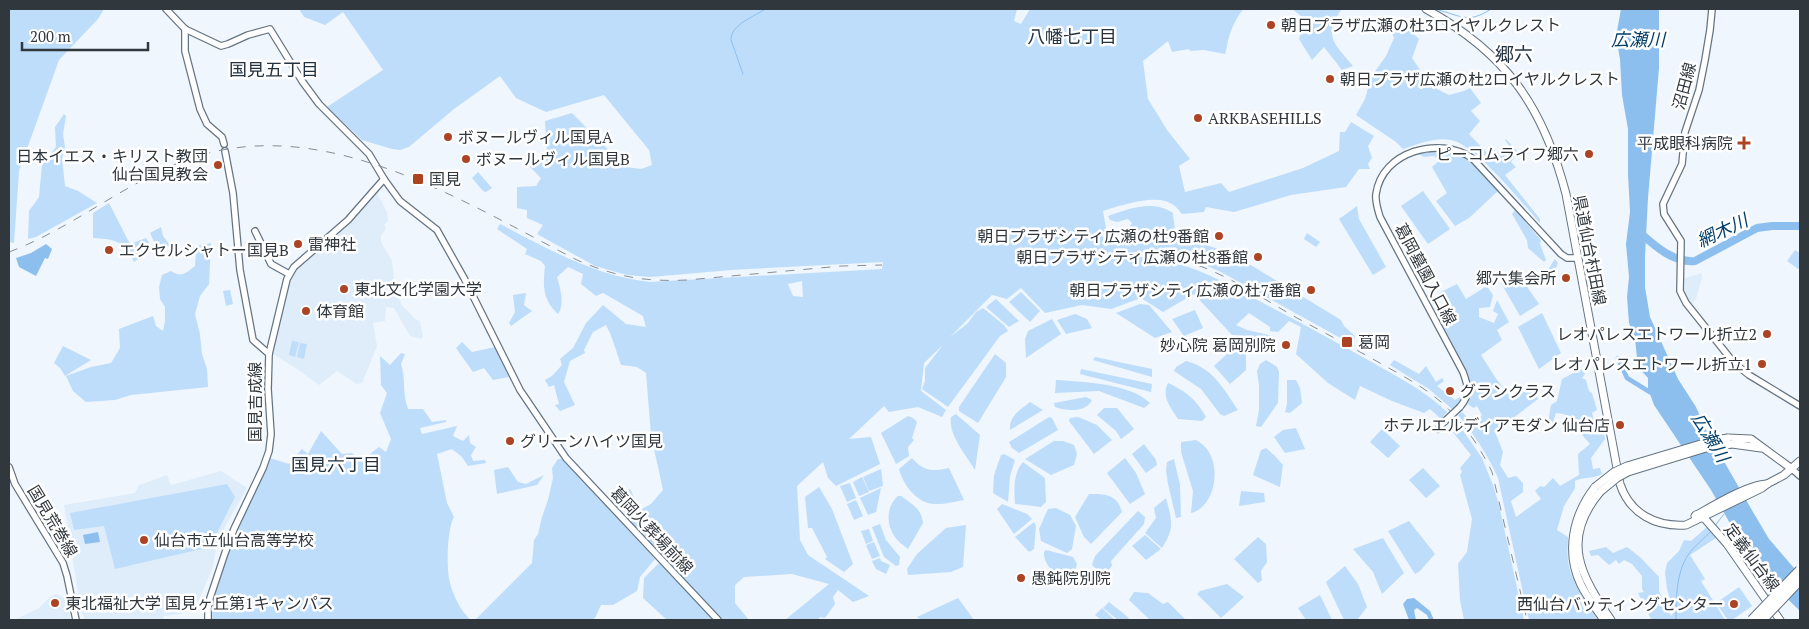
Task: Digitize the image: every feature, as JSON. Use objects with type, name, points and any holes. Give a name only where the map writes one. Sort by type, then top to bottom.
[{"type":"highway","points":[[1752,620],[1800,570]]},
{"type":"highway","points":[[1762,620],[1800,580]]},
{"type":"main road","name":"県道仙台村田線","points":[[1426,9],[1467,34],[1487,50],[1511,76],[1533,106],[1548,135],[1566,194],[1620,484],[1628,502],[1650,519],[1666,524],[1680,522],[1703,514],[1750,491],[1760,484],[1767,484],[1792,470],[1800,461]]},
{"type":"main road","points":[[1604,620],[1582,586],[1575,570],[1572,539],[1575,524],[1583,505],[1614,472],[1627,466],[1714,440],[1751,439],[1792,470]]},
{"type":"main road","points":[[1598,489],[1582,522],[1578,538],[1579,558],[1588,586],[1612,620]]},
{"type":"main road","name":"定義仙台線","points":[[1703,514],[1780,620]]},
{"type":"street","points":[[166,9],[185,29]]},
{"type":"street","name":"沼田線","points":[[1712,9],[1699,90],[1685,132],[1682,164],[1663,204],[1664,214],[1679,236],[1681,250],[1679,285],[1682,298],[1734,363],[1741,370],[1800,406]]},
{"type":"street","name":"葛岡火葬場前線","points":[[185,29],[220,46],[270,29],[310,93],[330,116],[369,154],[400,201],[437,230],[462,274],[520,390],[566,458],[718,620]]},
{"type":"street","name":"国見吉成線","points":[[185,29],[185,51],[203,119],[222,137],[225,147],[233,193],[240,270],[253,340],[270,354],[268,389],[271,411],[271,434],[268,451],[263,468],[234,528],[225,553],[210,598],[208,620]]},
{"type":"street","name":"葛岡墓園入口線","points":[[1438,429],[1460,407],[1468,395],[1469,387],[1463,372],[1380,217],[1376,195],[1382,177],[1393,164],[1403,157],[1428,148],[1443,147],[1456,150],[1465,154],[1478,165],[1561,254],[1567,258],[1578,258]]},
{"type":"street","points":[[270,354],[289,274],[294,267],[348,220],[384,179]]},
{"type":"street","points":[[255,231],[262,249],[271,264],[289,274]]},
{"type":"street","name":"国見荒巻線","points":[[9,467],[15,484],[63,563],[76,620]]},
{"type":"street","points":[[1792,470],[1800,476]]},
{"type":"shaded area","points":[[9,9],[104,9],[98,19],[59,60],[19,171],[14,243],[9,242]]},
{"type":"shaded area","points":[[299,9],[1017,9],[1014,21],[1021,24],[1030,9],[1244,9],[1231,30],[1225,54],[1204,50],[1190,51],[1189,49],[1172,52],[1168,41],[1143,61],[1148,99],[1167,130],[1190,159],[1179,166],[1185,192],[1221,183],[1229,192],[1303,168],[1339,151],[1340,132],[1345,132],[1351,122],[1374,136],[1368,146],[1372,158],[1368,164],[1370,169],[1359,169],[1346,187],[1291,195],[1234,212],[1206,207],[1204,212],[1182,214],[1172,204],[1156,200],[1118,206],[1103,211],[1106,228],[1102,234],[1104,241],[1120,242],[1132,223],[1128,219],[1117,222],[1110,220],[1108,216],[1140,207],[1149,206],[1165,209],[1173,213],[1175,231],[1184,238],[1231,253],[1341,320],[1344,326],[1355,336],[1353,345],[1221,272],[1196,261],[1154,253],[1135,252],[1109,253],[1109,257],[1137,257],[1162,260],[1186,266],[1213,277],[1399,378],[1429,397],[1447,412],[1441,419],[1430,409],[1424,413],[1360,386],[1355,400],[1328,383],[1296,354],[1301,327],[1289,321],[1278,332],[1270,331],[1270,327],[1249,313],[1236,325],[1247,330],[1273,336],[1271,340],[1232,335],[1194,294],[1163,312],[1141,298],[1111,309],[1082,305],[1045,313],[1021,288],[1007,299],[992,295],[950,337],[968,323],[976,312],[983,308],[1004,325],[1008,331],[1000,336],[948,407],[922,389],[925,381],[925,368],[943,345],[924,363],[921,391],[946,410],[942,417],[918,407],[889,412],[884,406],[849,439],[871,437],[880,464],[836,486],[828,478],[823,462],[797,486],[800,540],[808,555],[869,596],[853,602],[838,590],[833,597],[835,604],[825,618],[820,617],[818,620],[785,620],[829,584],[792,574],[744,577],[735,585],[735,603],[749,620],[721,620],[625,518],[651,504],[663,490],[651,435],[646,373],[637,367],[621,365],[606,325],[593,332],[584,350],[585,353],[570,361],[564,382],[575,405],[560,411],[555,405],[559,404],[554,385],[549,387],[545,380],[552,376],[562,365],[560,359],[573,348],[586,323],[603,305],[626,324],[646,327],[643,316],[603,293],[596,296],[581,284],[583,274],[568,267],[557,277],[562,301],[558,314],[546,297],[545,266],[541,261],[525,254],[527,249],[497,229],[500,224],[554,252],[591,268],[630,279],[650,282],[882,269],[883,262],[731,270],[650,277],[627,275],[595,266],[537,234],[543,225],[527,218],[527,210],[517,208],[517,187],[536,186],[541,178],[530,167],[547,153],[545,121],[572,113],[625,167],[641,169],[652,165],[649,150],[604,95],[546,112],[516,98],[500,76],[454,109],[409,147],[400,150],[392,149],[362,140],[327,107],[383,70],[343,12],[325,25],[304,17]],"holes":[[[802,281],[803,297],[793,296],[788,284]]]},
{"type":"shaded area","points":[[1292,9],[1340,9],[1332,27],[1332,34],[1337,46],[1353,66],[1342,70],[1324,47],[1312,60],[1299,39],[1305,19]]},
{"type":"shaded area","points":[[1405,26],[1419,39],[1412,58],[1431,86],[1449,95],[1470,88],[1481,103],[1471,111],[1480,121],[1469,134],[1489,155],[1494,150],[1501,154],[1503,151],[1506,154],[1511,148],[1506,139],[1518,152],[1511,162],[1516,167],[1505,175],[1540,219],[1540,223],[1485,163],[1461,144],[1451,140],[1439,139],[1403,149],[1396,142],[1356,115],[1365,99],[1371,77],[1386,56],[1394,38],[1392,33]]},
{"type":"shaded area","points":[[64,114],[66,116],[63,134],[65,147],[62,158],[65,186],[78,191],[97,203],[36,237],[28,239],[29,211],[39,197],[42,165],[56,147],[55,127]]},
{"type":"shaded area","points":[[1440,149],[1463,155],[1475,165],[1498,191],[1469,218],[1455,226],[1436,201],[1447,193],[1432,167],[1440,160],[1434,156],[1424,157],[1419,154]]},
{"type":"shaded area","points":[[478,172],[492,188],[486,192],[472,178]]},
{"type":"shaded area","points":[[1423,191],[1450,229],[1428,244],[1401,206]]},
{"type":"shaded area","name":"東北文化学園大学","points":[[378,192],[387,212],[388,221],[384,225],[386,228],[381,236],[381,242],[392,261],[394,279],[400,286],[401,304],[415,319],[420,321],[423,337],[421,339],[410,336],[394,308],[386,307],[385,321],[373,323],[377,346],[362,383],[357,384],[337,371],[319,385],[273,354],[290,281],[296,270],[345,228]]},
{"type":"shaded area","points":[[109,203],[130,244],[146,238],[153,249],[134,262],[118,242],[93,238],[93,213]]},
{"type":"shaded area","points":[[1357,206],[1359,219],[1386,267],[1373,275],[1339,219]]},
{"type":"shaded area","points":[[1515,210],[1541,240],[1540,244],[1546,260],[1544,262],[1528,248],[1527,240],[1512,214]]},
{"type":"shaded area","points":[[161,227],[163,236],[170,245],[160,254],[154,249],[155,244],[150,233]]},
{"type":"shaded area","points":[[1307,233],[1320,242],[1316,247],[1304,239]]},
{"type":"shaded area","points":[[211,243],[209,284],[200,296],[195,314],[202,354],[207,369],[208,387],[131,395],[115,400],[86,402],[73,391],[66,376],[91,367],[111,363],[120,348],[119,329],[153,316],[156,326],[163,331],[165,307],[160,299],[159,287],[162,275],[171,271],[183,274],[195,266],[196,253],[183,255],[180,249]]},
{"type":"shaded area","points":[[1795,250],[1800,253],[1800,268],[1798,269],[1787,261]]},
{"type":"shaded area","points":[[1555,259],[1558,263],[1552,277],[1545,284],[1543,271],[1549,268]]},
{"type":"shaded area","points":[[1516,271],[1539,304],[1520,316],[1501,283]]},
{"type":"shaded area","points":[[1702,273],[1696,299],[1691,305],[1683,290],[1682,279]]},
{"type":"shaded area","points":[[1457,284],[1466,299],[1487,286],[1493,295],[1490,307],[1479,308],[1479,317],[1494,323],[1498,314],[1493,311],[1497,300],[1509,322],[1497,330],[1502,340],[1481,355],[1512,400],[1532,386],[1538,399],[1495,432],[1503,452],[1500,465],[1508,478],[1516,476],[1523,483],[1523,492],[1511,501],[1516,517],[1541,499],[1535,491],[1540,486],[1544,487],[1553,478],[1560,486],[1579,475],[1578,454],[1590,444],[1564,414],[1556,413],[1551,428],[1548,423],[1551,405],[1557,401],[1562,379],[1581,369],[1585,374],[1582,378],[1586,380],[1597,410],[1592,413],[1595,425],[1603,425],[1605,439],[1591,458],[1593,469],[1600,468],[1602,474],[1575,481],[1575,488],[1564,506],[1557,530],[1568,537],[1568,560],[1572,577],[1598,620],[1529,620],[1498,478],[1480,445],[1458,415],[1462,412],[1474,425],[1482,415],[1477,406],[1473,408],[1468,404],[1472,392],[1468,373],[1437,315],[1445,304],[1439,293]]},
{"type":"shaded area","points":[[230,290],[233,304],[226,306],[223,291]]},
{"type":"shaded area","points":[[1021,292],[1040,311],[1030,322],[1009,302]]},
{"type":"shaded area","points":[[526,293],[524,305],[532,311],[511,326],[509,323],[515,312],[513,295]]},
{"type":"shaded area","points":[[996,299],[1019,321],[1009,327],[986,307]]},
{"type":"shaded area","points":[[1140,304],[1149,305],[1172,332],[1155,338],[1116,313]]},
{"type":"shaded area","points":[[1195,310],[1203,328],[1184,336],[1172,319]]},
{"type":"shaded area","points":[[1542,313],[1561,353],[1539,369],[1518,327]]},
{"type":"shaded area","points":[[1075,314],[1087,319],[1092,328],[1066,334],[1057,320]]},
{"type":"shaded area","points":[[1052,319],[1061,334],[1026,358],[1025,339],[1028,331]]},
{"type":"shaded area","points":[[292,341],[299,342],[295,357],[289,355]]},
{"type":"shaded area","points":[[462,342],[472,352],[495,347],[509,377],[493,380],[484,368],[473,372],[456,348]]},
{"type":"shaded area","points":[[300,343],[307,344],[304,359],[297,357]]},
{"type":"shaded area","points":[[63,346],[91,360],[65,376],[54,363]]},
{"type":"shaded area","points":[[1230,351],[1246,354],[1246,370],[1230,384],[1214,366]]},
{"type":"shaded area","points":[[401,353],[405,354],[401,364],[408,409],[423,409],[432,422],[446,420],[446,422],[420,428],[422,434],[457,426],[453,436],[463,441],[469,435],[470,443],[476,447],[471,455],[473,461],[485,460],[486,463],[468,466],[462,457],[452,449],[437,454],[447,503],[454,517],[450,530],[448,549],[450,583],[458,603],[471,620],[210,620],[210,605],[236,529],[270,458],[289,464],[302,449],[308,454],[321,431],[342,454],[352,453],[361,461],[379,447],[386,452],[391,439],[380,413],[387,393],[381,385],[380,356],[390,365]]},
{"type":"shaded area","points":[[995,354],[1006,363],[1006,377],[978,423],[959,411],[959,407]]},
{"type":"shaded area","points":[[1095,357],[1152,369],[1152,377],[1093,360]]},
{"type":"shaded area","points":[[1266,360],[1277,367],[1279,372],[1278,403],[1261,427],[1256,426],[1259,410],[1257,371],[1260,364]]},
{"type":"shaded area","points":[[1394,360],[1419,374],[1426,366],[1436,382],[1442,378],[1444,381],[1437,386],[1455,400],[1463,395],[1464,397],[1460,405],[1458,404],[1452,409],[1429,389],[1390,365]]},
{"type":"shaded area","points":[[1186,361],[1195,364],[1210,374],[1238,410],[1224,416],[1220,414],[1201,389],[1174,371],[1176,367]]},
{"type":"shaded area","points":[[1081,369],[1152,384],[1151,392],[1080,374]]},
{"type":"shaded area","points":[[1056,380],[1118,387],[1141,396],[1150,403],[1144,408],[1099,391],[1055,393]]},
{"type":"shaded area","points":[[1287,380],[1296,380],[1300,388],[1302,403],[1290,413],[1285,412]]},
{"type":"shaded area","points":[[1168,383],[1185,392],[1194,401],[1206,417],[1202,421],[1178,419],[1166,397]]},
{"type":"shaded area","points":[[1086,397],[1092,400],[1081,409],[1070,410],[1055,407],[1054,403]]},
{"type":"shaded area","points":[[1030,402],[1043,410],[1010,430],[1013,417]]},
{"type":"shaded area","points":[[1104,408],[1117,408],[1134,429],[1121,439],[1116,431],[1097,415]]},
{"type":"shaded area","points":[[956,414],[980,435],[975,470],[952,431],[951,417]]},
{"type":"shaded area","points":[[908,416],[917,422],[912,438],[914,440],[908,447],[909,456],[896,464],[881,433]]},
{"type":"shaded area","points":[[1049,417],[1052,418],[1058,430],[1019,453],[1012,448],[1009,442]]},
{"type":"shaded area","points":[[1078,417],[1097,425],[1112,440],[1094,454],[1069,421],[1070,418]]},
{"type":"shaded area","points":[[1455,419],[1482,458],[1493,485],[1524,620],[1464,620],[1460,600],[1458,564],[1467,552],[1472,519],[1460,475],[1462,472],[1460,468],[1471,455],[1448,426]]},
{"type":"shaded area","points":[[1296,428],[1305,449],[1285,453],[1274,437],[1283,430]]},
{"type":"shaded area","points":[[1382,429],[1400,446],[1388,458],[1370,442]]},
{"type":"shaded area","points":[[1196,440],[1210,454],[1215,474],[1211,494],[1206,503],[1191,513],[1193,491],[1181,452],[1181,442]]},
{"type":"shaded area","points":[[1054,441],[1063,441],[1074,445],[1077,454],[1074,465],[1051,475],[1025,459]]},
{"type":"shaded area","points":[[1144,444],[1156,460],[1157,465],[1146,473],[1132,454]]},
{"type":"shaded area","points":[[1266,448],[1283,465],[1280,487],[1253,475],[1261,450]]},
{"type":"shaded area","points":[[1004,454],[1015,460],[1010,476],[1008,502],[993,493],[994,475],[1001,455]]},
{"type":"shaded area","points":[[912,458],[924,468],[938,470],[949,468],[964,500],[936,504],[923,501],[913,494],[899,469]]},
{"type":"shaded area","points":[[1125,458],[1136,473],[1145,494],[1130,504],[1107,473]]},
{"type":"shaded area","points":[[558,459],[562,459],[655,559],[640,577],[637,591],[613,605],[601,605],[595,618],[590,620],[475,620],[532,563],[534,540],[538,534],[553,478],[552,468]]},
{"type":"shaded area","points":[[1174,459],[1180,485],[1181,517],[1176,518],[1166,470],[1167,462]]},
{"type":"shaded area","points":[[1023,462],[1045,478],[1046,502],[1041,507],[1015,504],[1014,488],[1017,471]]},
{"type":"shaded area","points":[[508,467],[518,482],[526,484],[544,475],[537,485],[497,494],[494,470]]},
{"type":"shaded area","points":[[1423,468],[1440,486],[1426,498],[1409,480]]},
{"type":"shaded area","points":[[881,469],[883,486],[869,491],[863,477]]},
{"type":"shaded area","name":"仙台市立仙台高等学校","points":[[221,471],[247,488],[226,525],[216,548],[213,567],[198,602],[181,614],[164,616],[163,619],[85,620],[81,611],[64,505],[135,493],[139,485],[167,475],[171,485]]},
{"type":"shaded area","points":[[862,477],[869,492],[859,496],[853,482]]},
{"type":"shaded area","points":[[850,483],[856,498],[847,502],[840,486]]},
{"type":"shaded area","points":[[227,484],[235,497],[210,547],[115,569],[104,526],[74,530],[70,513]]},
{"type":"shaded area","points":[[819,487],[832,509],[853,564],[844,572],[825,559],[827,557],[812,528],[808,528],[805,497]]},
{"type":"shaded area","points":[[881,488],[876,512],[868,515],[860,498]]},
{"type":"shaded area","points":[[630,489],[636,501],[624,508],[615,497]]},
{"type":"shaded area","points":[[1241,491],[1264,493],[1265,502],[1239,506]]},
{"type":"shaded area","points":[[1089,494],[1100,494],[1114,498],[1122,512],[1091,544],[1084,537],[1075,517]]},
{"type":"shaded area","points":[[898,496],[901,496],[916,507],[923,523],[908,549],[899,542],[890,527],[889,510]]},
{"type":"shaded area","points":[[1166,498],[1170,513],[1171,529],[1162,548],[1145,533],[1156,518],[1154,508]]},
{"type":"shaded area","points":[[856,500],[863,516],[854,520],[847,504]]},
{"type":"shaded area","points":[[1002,504],[1027,514],[1032,519],[1014,534],[997,509]]},
{"type":"shaded area","points":[[1056,508],[1070,515],[1076,526],[1072,549],[1067,553],[1041,541],[1039,529],[1048,509]]},
{"type":"shaded area","points":[[1138,511],[1145,517],[1144,524],[1111,561],[1112,566],[1103,575],[1092,565],[1095,556]]},
{"type":"shaded area","points":[[1409,521],[1435,554],[1415,574],[1388,531]]},
{"type":"shaded area","points":[[1034,522],[1036,526],[1034,549],[1029,552],[1015,537]]},
{"type":"shaded area","points":[[880,524],[886,540],[900,557],[899,565],[896,566],[884,557],[872,527]]},
{"type":"shaded area","points":[[966,525],[963,567],[951,572],[908,575],[907,569],[917,554],[946,528]]},
{"type":"shaded area","points":[[1707,527],[1716,538],[1690,555],[1705,579],[1701,581],[1725,620],[1649,620],[1651,619],[1638,593],[1644,592],[1642,589],[1642,576],[1632,564],[1624,560],[1619,564],[1616,560],[1609,565],[1598,555],[1591,556],[1589,551],[1606,547],[1613,553],[1627,547],[1640,557],[1659,577],[1659,591],[1671,616],[1674,612],[1667,589],[1665,573],[1667,563],[1679,551],[1684,540],[1691,541]]},
{"type":"shaded area","points":[[869,529],[873,541],[866,544],[861,531]]},
{"type":"shaded area","points":[[1145,535],[1161,549],[1146,560],[1132,546]]},
{"type":"shaded area","points":[[1258,537],[1266,544],[1267,562],[1261,571],[1262,580],[1258,583],[1234,559]]},
{"type":"shaded area","points":[[1383,538],[1404,573],[1382,594],[1373,572],[1353,549]]},
{"type":"shaded area","points":[[874,542],[880,556],[872,559],[866,545]]},
{"type":"shaded area","points":[[1046,550],[1073,557],[1077,564],[1072,579],[1057,574],[1052,570],[1044,557]]},
{"type":"shaded area","points":[[880,558],[881,561],[890,565],[886,574],[876,569],[872,561]]},
{"type":"shaded area","points":[[659,563],[714,620],[667,620],[643,598],[644,578]]},
{"type":"shaded area","points":[[1345,566],[1358,584],[1367,607],[1357,620],[1344,620],[1326,582]]},
{"type":"shaded area","points":[[1227,584],[1244,597],[1221,618],[1197,594],[1200,591]]},
{"type":"shaded area","name":"西仙台バッティングセンター","points":[[1739,587],[1752,606],[1732,620],[1728,620],[1716,603]]},
{"type":"shaded area","points":[[1134,592],[1148,593],[1163,604],[1168,602],[1186,620],[1150,620],[1129,600]]},
{"type":"shaded area","name":"東北福祉大学 国見ヶ丘第1キャンパス","points":[[56,594],[65,598],[71,620],[14,620],[39,608]]},
{"type":"shaded area","points":[[1320,595],[1332,620],[1306,620],[1298,608]]},
{"type":"shaded area","points":[[958,598],[974,620],[921,620],[917,617]]},
{"type":"shaded area","points":[[1109,602],[1129,618],[1127,620],[1118,620],[1103,608]]},
{"type":"shaded area","points":[[1102,608],[1115,620],[1101,620],[1095,615]]},
{"type":"water","name":"広瀬川","points":[[1621,9],[1659,9],[1659,68],[1645,256],[1645,287],[1650,317],[1678,379],[1696,407],[1706,430],[1753,512],[1769,539],[1800,575],[1800,611],[1764,576],[1732,527],[1711,490],[1654,405],[1648,388],[1648,378],[1638,367],[1635,339],[1629,323],[1627,297],[1629,277],[1626,244],[1630,212],[1628,129],[1622,95],[1620,59],[1616,37]]},
{"type":"water","points":[[46,244],[52,249],[48,259],[45,258],[36,276],[19,267],[16,258],[31,253]]},
{"type":"water","points":[[98,532],[100,542],[85,544],[83,535]]},
{"type":"water","points":[[1414,598],[1430,611],[1434,620],[1429,620],[1427,615],[1417,608],[1414,610],[1416,620],[1409,620],[1403,604],[1407,599]]},
{"type":"waterway","points":[[743,74],[731,40],[732,34],[744,21],[765,9]]},
{"type":"waterway","points":[[1438,10],[1470,17],[1483,14],[1491,9]]},
{"type":"waterway","name":"網木川","points":[[1639,232],[1664,252],[1679,259],[1695,261],[1757,228],[1800,226]]},
{"type":"waterway","points":[[1618,358],[1627,378],[1653,394]]},
{"type":"waterway","points":[[1714,527],[1724,514]]},
{"type":"waterway","points":[[1676,620],[1677,587],[1684,562],[1693,549],[1712,530]]},
{"type":"railway","points":[[9,252],[52,232],[133,185],[176,164],[228,149],[280,146],[332,153],[384,167],[484,211],[577,260],[605,271],[631,277],[658,280],[687,280],[842,266],[882,265]]},
{"type":"railway","points":[[1110,255],[1164,257],[1182,260],[1212,271],[1422,387],[1441,402],[1470,434],[1492,472],[1527,620]]},
{"type":"place","name":"朝日プラザ広瀬の杜3ロイヤルクレスト","points":[[1271,25]]},
{"type":"place","name":"朝日プラザ広瀬の杜2ロイヤルクレスト","points":[[1330,79]]},
{"type":"place","name":"ARKBASEHILLS","points":[[1198,118]]},
{"type":"place","name":"ボヌールヴィル国見A","points":[[448,137]]},
{"type":"place","name":"平成眼科病院","points":[[1744,143]]},
{"type":"place","name":"ピーコムライフ郷六","points":[[1589,154]]},
{"type":"place","name":"ボヌールヴィル国見B","points":[[466,159]]},
{"type":"place","name":"日本イエス・キリスト教団 仙台国見教会","points":[[218,165]]},
{"type":"place","name":"国見","points":[[418,179]]},
{"type":"place","name":"朝日プラザシティ広瀬の杜9番館","points":[[1219,236]]},
{"type":"place","name":"雷神社","points":[[298,244]]},
{"type":"place","name":"エクセルシャトー国見B","points":[[109,250]]},
{"type":"place","name":"朝日プラザシティ広瀬の杜8番館","points":[[1258,257]]},
{"type":"place","name":"郷六集会所","points":[[1566,278]]},
{"type":"place","name":"東北文化学園大学","points":[[344,289]]},
{"type":"place","name":"朝日プラザシティ広瀬の杜7番館","points":[[1311,290]]},
{"type":"place","name":"体育館","points":[[306,311]]},
{"type":"place","name":"レオパレスエトワール折立2","points":[[1767,334]]},
{"type":"place","name":"葛岡","points":[[1347,342]]},
{"type":"place","name":"妙心院 葛岡別院","points":[[1286,345]]},
{"type":"place","name":"レオパレスエトワール折立1","points":[[1762,364]]},
{"type":"place","name":"グランクラス","points":[[1450,391]]},
{"type":"place","name":"ホテルエルディアモダン 仙台店","points":[[1620,425]]},
{"type":"place","name":"グリーンハイツ国見","points":[[510,441]]},
{"type":"place","name":"仙台市立仙台高等学校","points":[[144,540]]},
{"type":"place","name":"愚鈍院別院","points":[[1021,578]]},
{"type":"place","name":"東北福祉大学 国見ヶ丘第1キャンパス","points":[[55,603]]},
{"type":"place","name":"西仙台バッティングセンター","points":[[1734,604]]},
{"type":"district","name":"八幡七丁目","points":[[1072,36]]},
{"type":"district","name":"郷六","points":[[1514,53]]},
{"type":"district","name":"国見五丁目","points":[[274,69]]},
{"type":"district","name":"国見六丁目","points":[[336,464]]}]
